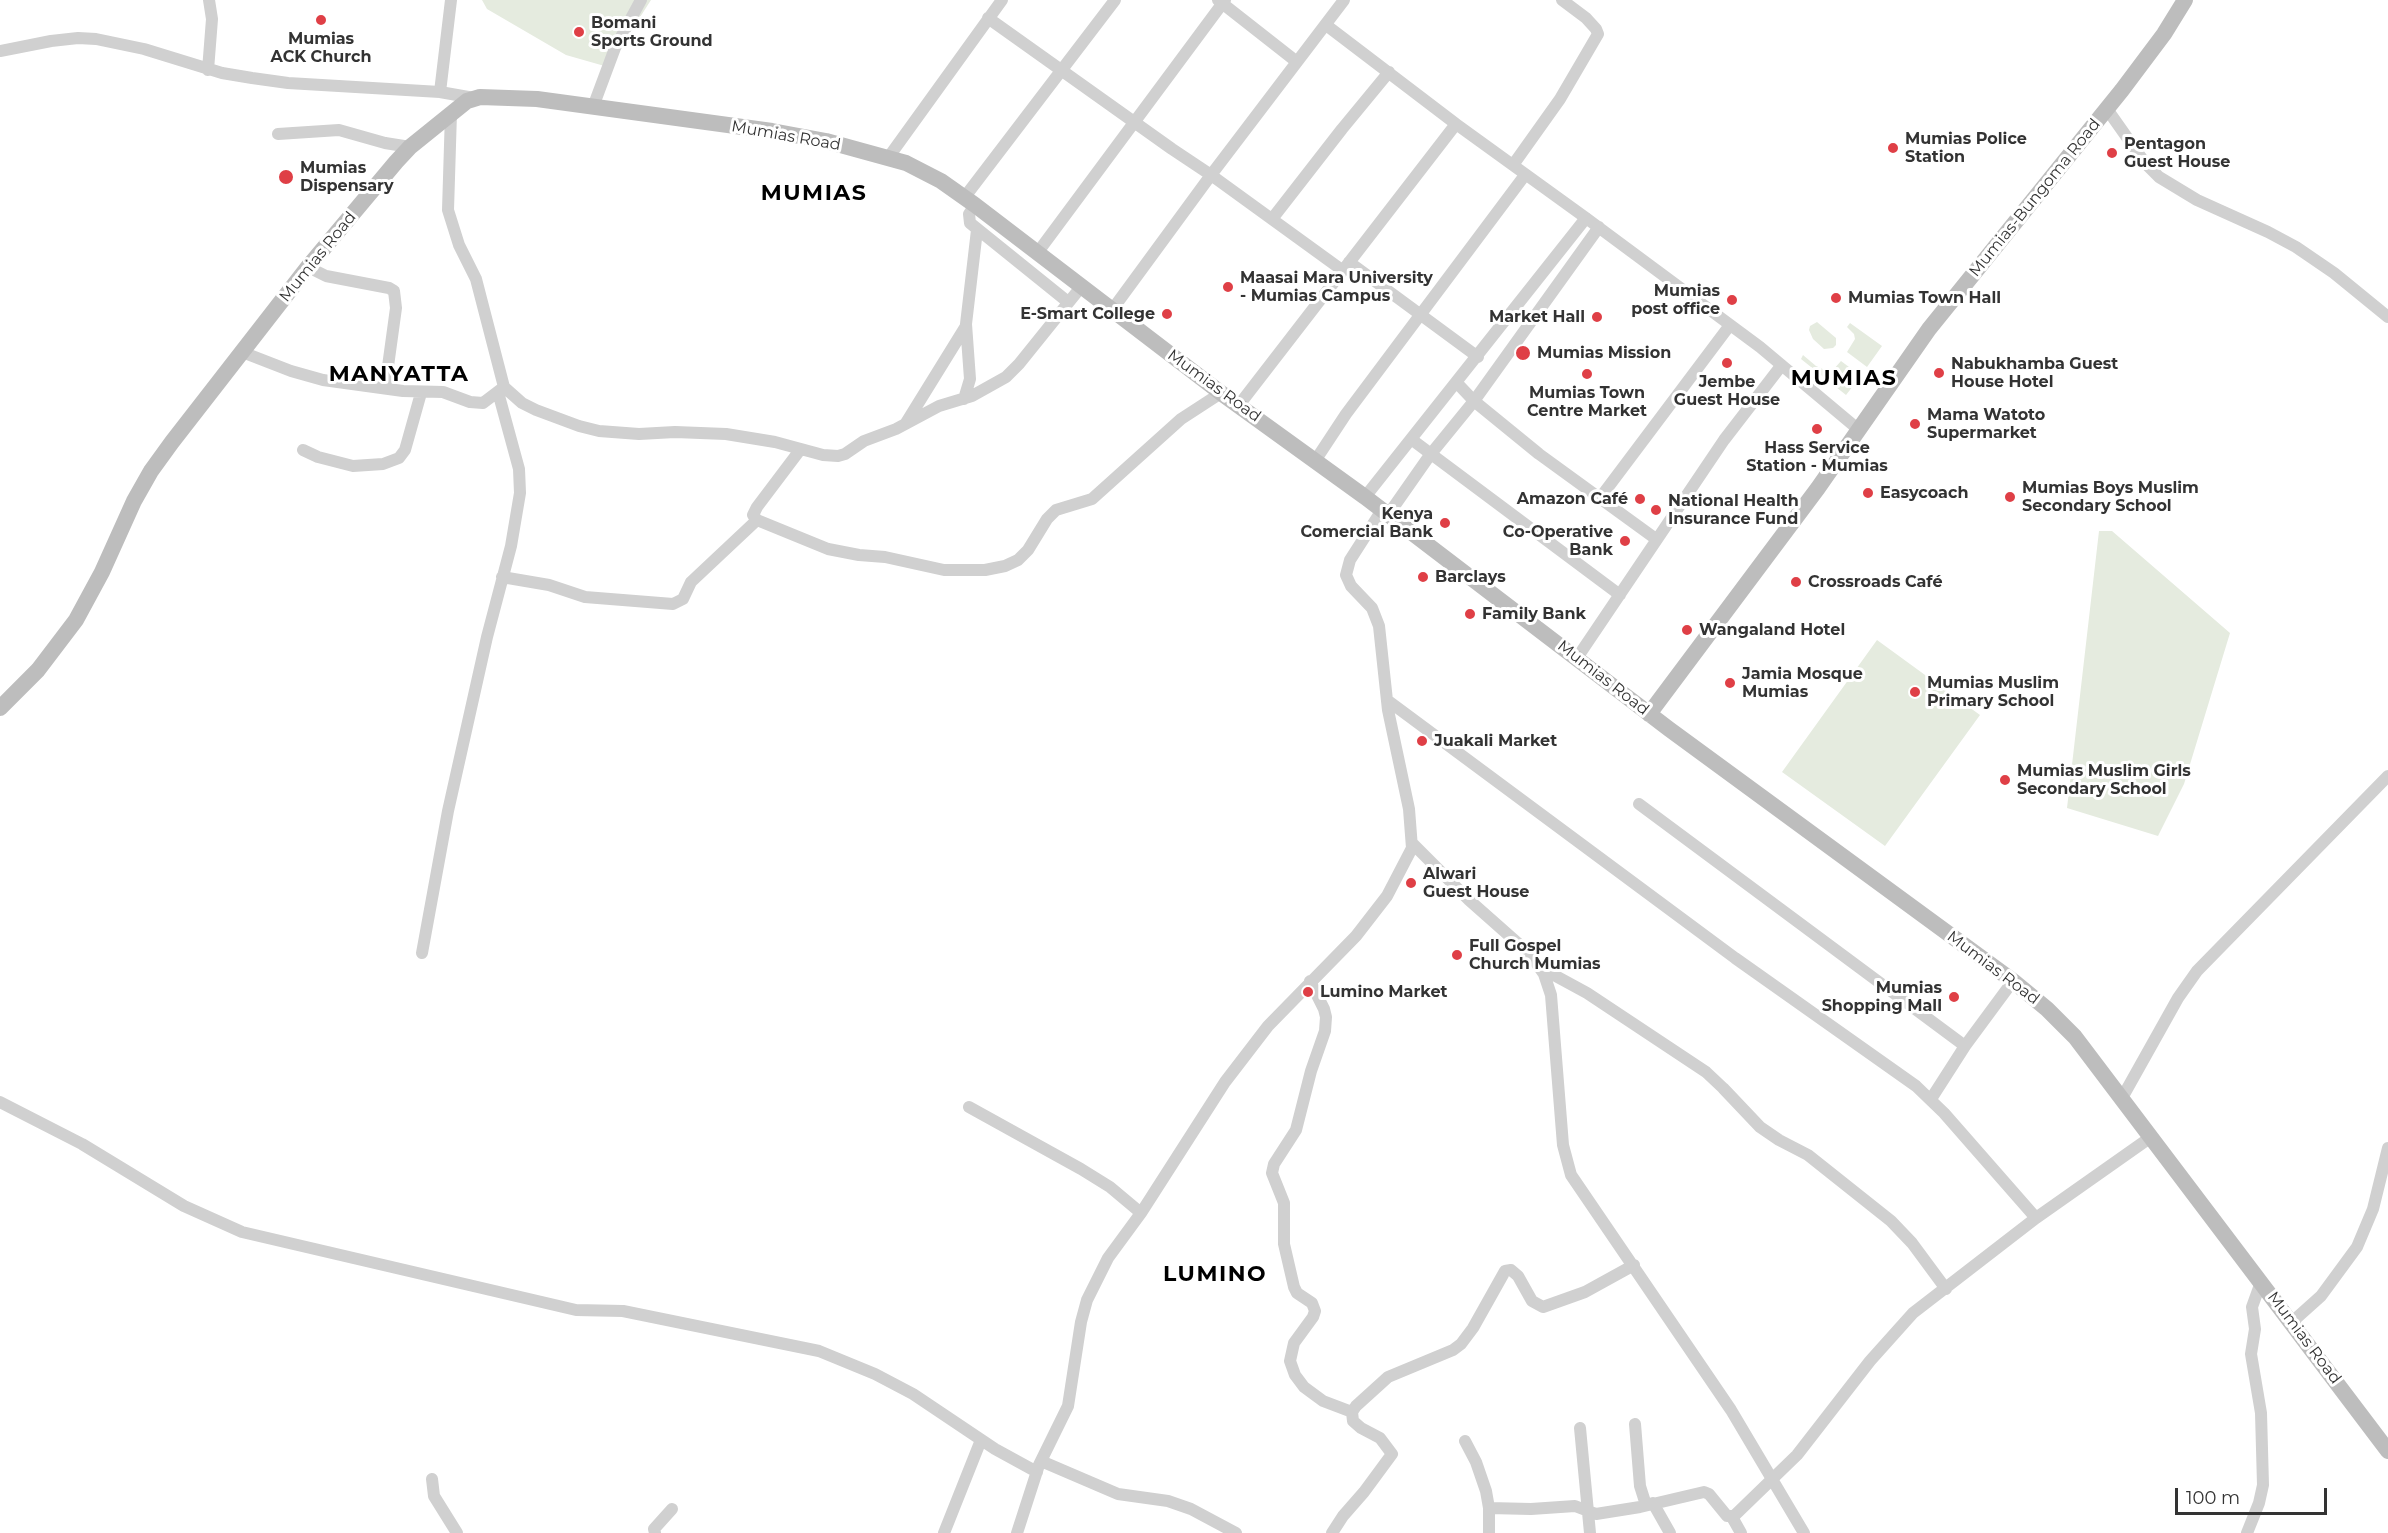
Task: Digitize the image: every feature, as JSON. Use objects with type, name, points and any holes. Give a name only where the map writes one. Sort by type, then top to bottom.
[{"type":"street","points":[[208,0],[212,20],[208,70]]},
{"type":"street","points":[[440,92],[451,0]]},
{"type":"street","points":[[593,107],[615,48],[641,0]]},
{"type":"street","points":[[888,158],[1002,0]]},
{"type":"street","points":[[1068,302],[977,230],[969,220],[969,201],[1062,69],[1115,0]]},
{"type":"street","points":[[1112,310],[1344,0]]},
{"type":"street","points":[[1513,165],[1560,99],[1598,34],[1586,18],[1562,0]]},
{"type":"street","name":"Mumias-Bungoma Road","points":[[1649,714],[1859,430],[1937,319],[2107,109],[2164,34],[2185,0]]},
{"type":"street","points":[[1038,252],[1222,1],[1297,62]]},
{"type":"street","points":[[988,18],[1272,219],[1420,314],[1478,357]]},
{"type":"street","points":[[1326,25],[1456,124],[1730,325],[1859,430]]},
{"type":"street","points":[[0,51],[78,38],[96,39],[144,49],[208,70],[288,83],[440,92],[474,98]]},
{"type":"street","points":[[0,42],[13,48]]},
{"type":"street","points":[[1272,219],[1389,72]]},
{"type":"street","name":"Mumias Road","points":[[0,708],[38,670],[76,620],[151,471],[308,267],[410,147],[451,113],[474,98],[537,99],[783,133],[826,141],[906,163],[927,173],[969,201],[1038,252],[1221,393],[1365,497],[1649,714],[2013,981],[2064,1025],[2122,1098],[2388,1451]]},
{"type":"street","points":[[2107,109],[2145,163],[2159,177],[2197,200],[2296,247],[2334,273],[2388,317]]},
{"type":"street","points":[[422,953],[448,811],[516,519],[520,482],[476,279],[459,245],[448,210],[451,113]]},
{"type":"street","points":[[1239,405],[1456,124]]},
{"type":"street","points":[[279,134],[339,130],[410,147]]},
{"type":"street","points":[[1315,460],[1420,314],[1526,175]]},
{"type":"street","points":[[1365,497],[1586,218]]},
{"type":"street","points":[[1017,1533],[1039,1467],[1068,1406],[1073,1384],[1078,1336],[1087,1300],[1108,1258],[1141,1213],[1225,1082],[1268,1026],[1356,936],[1372,916],[1408,858],[1412,843],[1409,809],[1387,700],[1381,639],[1372,608],[1351,586],[1346,575],[1350,560],[1474,401],[1599,227]]},
{"type":"street","points":[[964,399],[970,379],[966,324],[977,230]]},
{"type":"street","points":[[308,267],[326,276],[389,288],[394,291],[396,308],[385,388]]},
{"type":"street","points":[[501,390],[536,410],[599,431],[639,434],[667,432],[726,434],[775,442],[823,456],[838,456],[864,441],[905,424],[939,406],[964,399],[1006,377],[1081,287]]},
{"type":"street","points":[[905,424],[930,380],[955,346],[966,324]]},
{"type":"street","points":[[1600,498],[1730,325]]},
{"type":"street","points":[[242,352],[308,376],[421,393],[443,392],[470,402],[483,403],[501,390]]},
{"type":"street","points":[[1577,658],[1724,440],[1781,366]]},
{"type":"street","points":[[1457,383],[1474,401],[1539,454],[1656,539]]},
{"type":"street","points":[[303,450],[334,462],[353,466],[383,464],[399,459],[405,450],[421,393]]},
{"type":"street","points":[[800,450],[757,507],[753,516],[757,520],[828,549],[885,557],[944,570],[995,569],[1012,564],[1025,554],[1047,519],[1056,510],[1092,500],[1181,419],[1221,393]]},
{"type":"street","points":[[1411,439],[1620,595]]},
{"type":"street","points":[[502,577],[549,585],[585,597],[673,604],[683,599],[691,582],[757,520]]},
{"type":"street","points":[[1387,700],[1735,958],[1916,1086],[1931,1099],[2036,1218]]},
{"type":"street","points":[[2122,1098],[2178,998],[2197,971],[2388,776]]},
{"type":"street","points":[[1639,804],[1965,1046]]},
{"type":"street","points":[[1412,843],[1469,900],[1524,948],[1540,968],[1551,995],[1558,1105],[1566,1162],[1571,1175],[1724,1401],[1804,1533]]},
{"type":"street","points":[[1540,968],[1587,993],[1706,1072],[1760,1127],[1808,1155],[1891,1221],[1912,1243],[1946,1289]]},
{"type":"street","points":[[1310,981],[1324,1009],[1325,1031],[1311,1071],[1296,1130],[1274,1164],[1272,1173],[1284,1203],[1284,1244],[1294,1287],[1297,1293],[1312,1303],[1315,1311],[1294,1343],[1290,1361],[1295,1375],[1304,1387],[1323,1401],[1352,1412]]},
{"type":"street","points":[[1931,1099],[1965,1046],[2013,981]]},
{"type":"street","points":[[0,1102],[82,1144],[184,1206],[242,1232],[576,1310],[613,1310],[631,1313],[819,1351],[876,1374],[913,1394],[981,1440],[1039,1467],[1118,1494],[1168,1501],[1191,1509],[1236,1533]]},
{"type":"street","points":[[969,1107],[1082,1169],[1110,1187],[1141,1213]]},
{"type":"street","points":[[1732,1517],[1797,1455],[1894,1333],[1913,1313],[2036,1218],[2151,1137]]},
{"type":"street","points":[[2292,1322],[2321,1296],[2357,1247],[2373,1209],[2388,1149]]},
{"type":"street","points":[[1332,1533],[1392,1454],[1380,1438],[1353,1421],[1352,1412],[1388,1377],[1453,1350],[1461,1344],[1473,1328],[1506,1270],[1511,1270],[1518,1276],[1532,1301],[1543,1307],[1585,1292],[1634,1266]]},
{"type":"street","points":[[2247,1533],[2259,1503],[2263,1485],[2261,1413],[2251,1354],[2254,1329],[2252,1307],[2261,1282]]},
{"type":"street","points":[[1635,1424],[1640,1486],[1649,1504],[1670,1533]]},
{"type":"street","points":[[1580,1428],[1590,1533]]},
{"type":"street","points":[[944,1533],[981,1440]]},
{"type":"street","points":[[1465,1441],[1479,1470],[1489,1508],[1489,1533]]},
{"type":"street","points":[[432,1479],[434,1496],[457,1533]]},
{"type":"street","points":[[1489,1508],[1531,1509],[1575,1506],[1596,1514],[1640,1508],[1705,1492],[1725,1514],[1732,1517],[1741,1533]]},
{"type":"street","points":[[655,1533],[654,1529],[672,1509]]},
{"type":"shaded area","name":"Bomani Sports Ground","points":[[482,0],[651,0],[608,67],[566,55],[487,9]]},
{"type":"shaded area","points":[[1817,322],[1836,338],[1836,345],[1833,348],[1824,349],[1813,339],[1809,330],[1810,326]]},
{"type":"shaded area","points":[[1850,323],[1882,346],[1867,367],[1847,352],[1855,339],[1854,334],[1847,327]]},
{"type":"shaded area","points":[[1803,355],[1825,370],[1833,370],[1841,361],[1861,376],[1846,395],[1801,359]]},
{"type":"shaded area","points":[[2099,531],[2112,531],[2230,633],[2184,784],[2158,836],[2067,808]]},
{"type":"shaded area","points":[[1877,640],[1980,715],[1885,846],[1782,772]]},
{"type":"place","name":"Mumias ACK Church","points":[[321,20]]},
{"type":"place","name":"Bomani Sports Ground","points":[[579,32]]},
{"type":"place","name":"Mumias Police Station","points":[[1893,148]]},
{"type":"place","name":"Pentagon Guest House","points":[[2112,153]]},
{"type":"place","name":"Mumias Dispensary","points":[[286,177]]},
{"type":"place","name":"Maasai Mara University - Mumias Campus","points":[[1228,287]]},
{"type":"place","name":"Mumias Town Hall","points":[[1836,298]]},
{"type":"place","name":"Mumias post office","points":[[1732,300]]},
{"type":"place","name":"E-Smart College","points":[[1167,314]]},
{"type":"place","name":"Market Hall","points":[[1597,317]]},
{"type":"place","name":"Mumias Mission","points":[[1523,353]]},
{"type":"place","name":"Jembe Guest House","points":[[1727,363]]},
{"type":"place","name":"Nabukhamba Guest House Hotel","points":[[1939,373]]},
{"type":"place","name":"Mumias Town Centre Market","points":[[1587,374]]},
{"type":"place","name":"Mama Watoto Supermarket","points":[[1915,424]]},
{"type":"place","name":"Hass Service Station - Mumias","points":[[1817,429]]},
{"type":"place","name":"Easycoach","points":[[1868,493]]},
{"type":"place","name":"Mumias Boys Muslim Secondary School","points":[[2010,497]]},
{"type":"place","name":"Amazon Café","points":[[1640,499]]},
{"type":"place","name":"National Health Insurance Fund","points":[[1656,510]]},
{"type":"place","name":"Kenya Comercial Bank","points":[[1445,523]]},
{"type":"place","name":"Co-Operative Bank","points":[[1625,541]]},
{"type":"place","name":"Barclays","points":[[1423,577]]},
{"type":"place","name":"Crossroads Café","points":[[1796,582]]},
{"type":"place","name":"Family Bank","points":[[1470,614]]},
{"type":"place","name":"Wangaland Hotel","points":[[1687,630]]},
{"type":"place","name":"Jamia Mosque Mumias","points":[[1730,683]]},
{"type":"place","name":"Mumias Muslim Primary School","points":[[1915,692]]},
{"type":"place","name":"Juakali Market","points":[[1422,741]]},
{"type":"place","name":"Mumias Muslim Girls Secondary School","points":[[2005,780]]},
{"type":"place","name":"Alwari Guest House","points":[[1411,883]]},
{"type":"place","name":"Full Gospel Church Mumias","points":[[1457,955]]},
{"type":"place","name":"Lumino Market","points":[[1308,992]]},
{"type":"place","name":"Mumias Shopping Mall","points":[[1954,997]]},
{"type":"district","name":"MUMIAS","points":[[814,194]]},
{"type":"district","name":"MANYATTA","points":[[399,375]]},
{"type":"district","name":"MUMIAS","points":[[1844,379]]},
{"type":"district","name":"LUMINO","points":[[1215,1275]]}]
